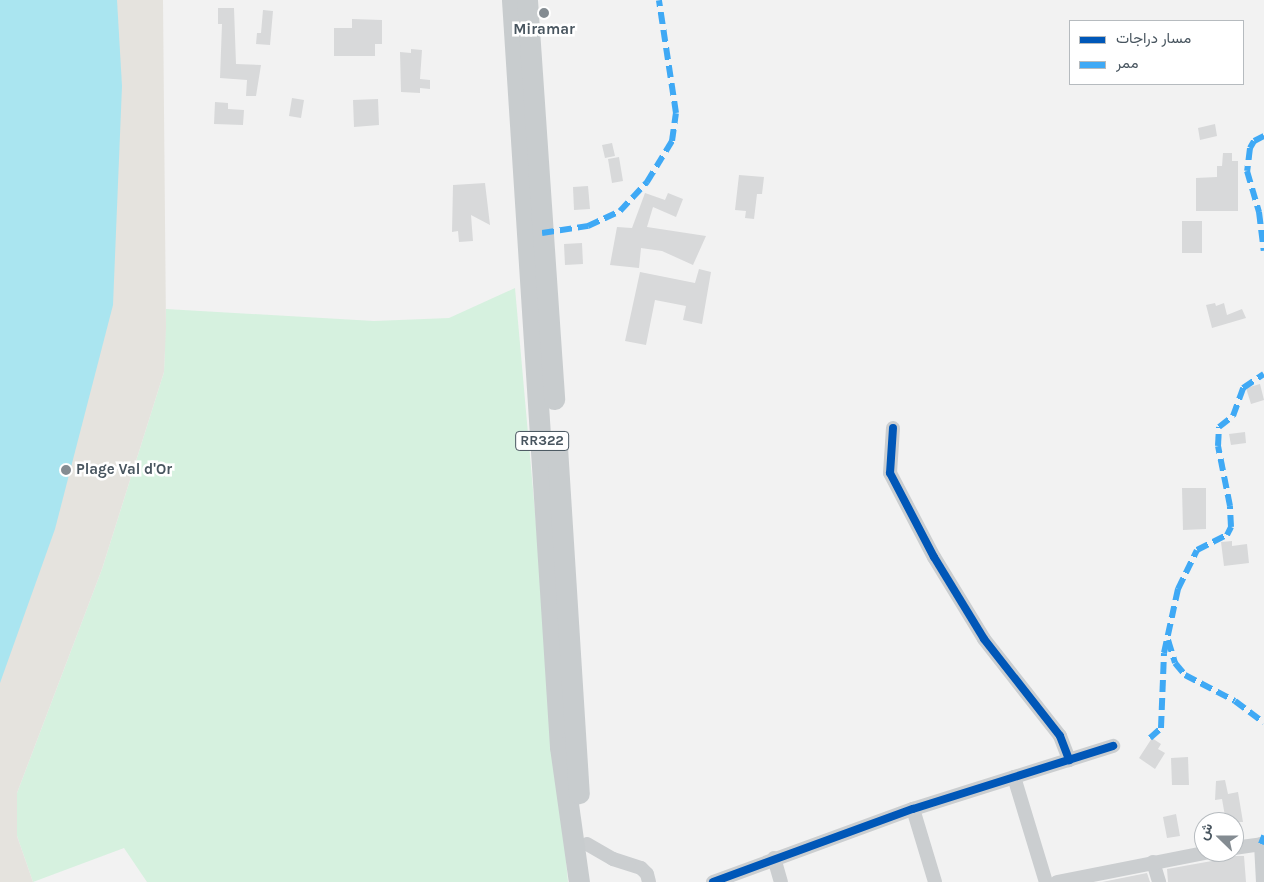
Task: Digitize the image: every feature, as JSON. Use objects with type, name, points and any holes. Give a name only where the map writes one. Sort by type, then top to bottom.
[{"type":"main road","name":"RR322","points":[[512,0],[560,747],[579,882]]},
{"type":"main road","name":"RR322","points":[[526,0],[576,750],[587,844],[594,882]]},
{"type":"street","points":[[893,428],[890,473],[925,540],[984,639],[1060,736],[1069,760]]},
{"type":"street","points":[[713,882],[774,858],[913,809],[1112,746]]},
{"type":"street","points":[[1014,777],[1046,882]]},
{"type":"street","points":[[913,809],[935,882]]},
{"type":"street","points":[[587,844],[613,859],[641,868],[647,874],[649,882]]},
{"type":"street","points":[[1244,847],[1262,844],[1263,882]]},
{"type":"street","points":[[1057,882],[1194,855]]},
{"type":"street","points":[[774,858],[781,882]]},
{"type":"street","points":[[1152,862],[1158,882]]},
{"type":"green space","points":[[515,288],[568,882],[147,882],[124,848],[33,882],[17,836],[17,793],[102,569],[164,372],[166,309],[374,321],[449,318]]},
{"type":"sand","name":"Plage Val d'Or","points":[[0,0],[163,0],[166,328],[164,372],[102,569],[17,793],[17,836],[33,882],[0,882]]},
{"type":"water","points":[[0,0],[117,0],[122,86],[113,305],[55,529],[0,683]]},
{"type":"building","points":[[218,8],[234,8],[236,64],[261,65],[256,96],[246,96],[247,80],[220,78],[222,24],[218,24]]},
{"type":"building","points":[[263,10],[273,11],[270,45],[256,44],[257,33],[261,33]]},
{"type":"building","points":[[352,19],[382,20],[382,44],[375,44],[375,56],[334,56],[334,28],[352,28]]},
{"type":"building","points":[[411,49],[422,50],[420,79],[430,80],[430,89],[420,88],[420,93],[401,92],[400,52],[411,53]]},
{"type":"building","points":[[292,98],[304,100],[301,118],[289,116]]},
{"type":"building","points":[[378,99],[379,125],[354,127],[353,100]]},
{"type":"building","points":[[215,102],[228,103],[228,109],[244,110],[243,125],[214,124]]},
{"type":"building","points":[[1215,124],[1217,136],[1200,140],[1198,128]]},
{"type":"building","points":[[612,143],[615,156],[605,158],[602,145]]},
{"type":"building","points":[[1223,153],[1232,153],[1232,161],[1238,161],[1238,211],[1196,211],[1196,178],[1217,177],[1217,166],[1222,166]]},
{"type":"building","points":[[619,157],[623,181],[612,183],[608,159]]},
{"type":"building","points":[[739,175],[764,177],[762,194],[757,194],[754,219],[745,218],[746,211],[735,210]]},
{"type":"building","points":[[485,183],[490,225],[471,215],[473,241],[459,242],[458,231],[452,232],[453,185]]},
{"type":"building","points":[[588,186],[590,209],[574,210],[573,187]]},
{"type":"building","points":[[645,193],[665,200],[668,193],[683,199],[676,217],[653,207],[647,227],[706,236],[693,265],[662,251],[641,248],[639,268],[610,265],[617,227],[632,228]]},
{"type":"building","points":[[1182,221],[1202,221],[1202,253],[1182,253]]},
{"type":"building","points":[[582,243],[583,264],[565,265],[564,244]]},
{"type":"building","points":[[699,269],[711,272],[702,324],[683,320],[686,306],[655,300],[646,345],[625,341],[640,272],[695,283]]},
{"type":"building","points":[[1215,303],[1216,306],[1224,303],[1227,315],[1242,309],[1246,318],[1212,328],[1206,305]]},
{"type":"building","points":[[1260,384],[1264,400],[1251,404],[1246,388]]},
{"type":"building","points":[[1245,432],[1246,443],[1231,445],[1229,434]]},
{"type":"building","points":[[1182,488],[1206,488],[1206,529],[1183,530]]},
{"type":"building","points":[[1232,541],[1232,546],[1247,544],[1249,563],[1224,566],[1221,542]]},
{"type":"building","points":[[1152,738],[1161,744],[1158,749],[1165,753],[1155,769],[1139,758]]},
{"type":"building","points":[[1188,757],[1189,785],[1172,785],[1171,758]]},
{"type":"building","points":[[1225,780],[1228,794],[1238,792],[1241,812],[1224,812],[1222,799],[1215,800],[1216,781]]},
{"type":"building","points":[[1176,814],[1180,836],[1167,838],[1163,817]]},
{"type":"building","points":[[1244,856],[1246,882],[1168,882],[1167,869],[1206,862],[1244,862]]},
{"type":"building","points":[[1147,873],[1150,882],[1102,882]]},
{"type":"marked path","points":[[542,233],[588,226],[620,211],[647,182],[672,141],[676,113],[659,0]]},
{"type":"marked path","points":[[1264,136],[1254,141],[1250,148],[1247,171],[1259,212],[1264,251]]},
{"type":"marked path","points":[[1150,738],[1161,728],[1164,653],[1178,589],[1197,550],[1227,535],[1231,527],[1230,506],[1218,446],[1219,427],[1233,416],[1243,388],[1264,374]]},
{"type":"marked path","points":[[1168,640],[1175,663],[1185,675],[1235,701],[1264,723]]},
{"type":"marked path","points":[[1261,844],[1264,836]]},
{"type":"cycle path","points":[[893,428],[890,473],[934,557],[984,639],[1060,736],[1069,760]]},
{"type":"cycle path","points":[[713,882],[913,809],[1113,746]]},
{"type":"place","name":"Miramar","points":[[544,13]]},
{"type":"place","name":"Plage Val d'Or","points":[[66,470]]}]
